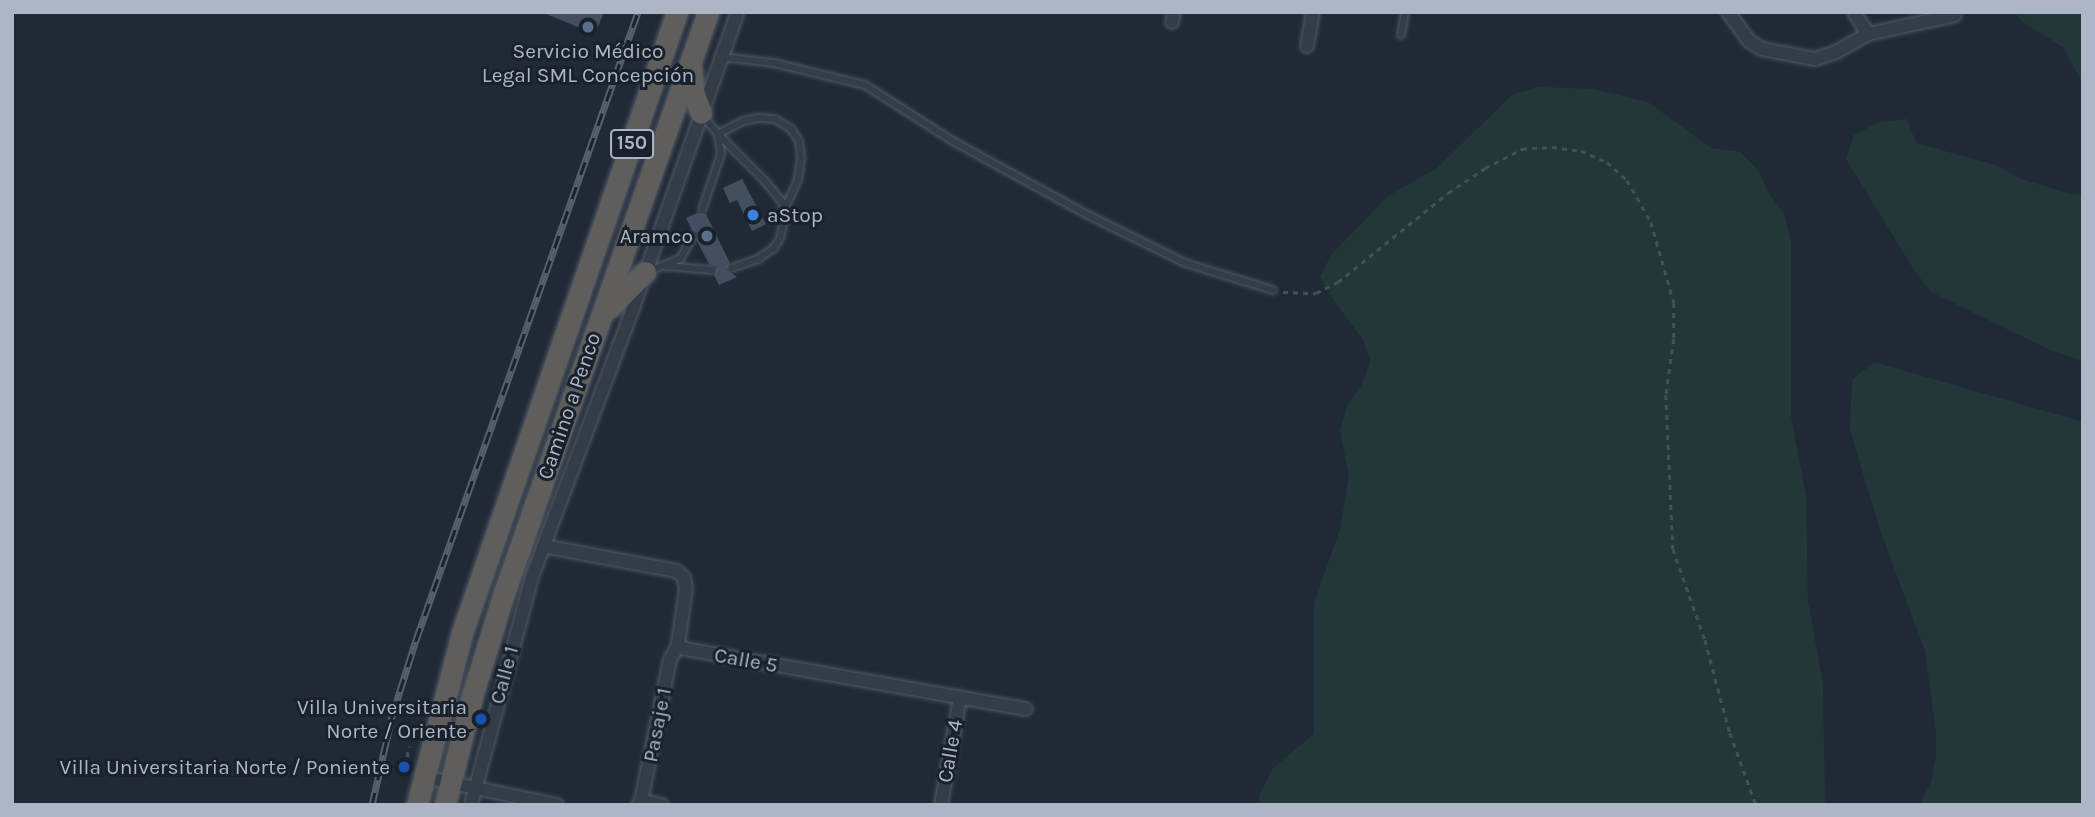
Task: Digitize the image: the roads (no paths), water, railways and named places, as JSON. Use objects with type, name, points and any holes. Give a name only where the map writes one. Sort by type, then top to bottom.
[{"type":"highway","name":"Camino a Penco","points":[[417,805],[445,690],[475,595],[677,12]]},
{"type":"highway","name":"Camino a Penco","points":[[445,805],[488,643],[708,12]]},
{"type":"highway","points":[[691,58],[692,91],[701,113]]},
{"type":"highway","points":[[601,317],[655,269]]},
{"type":"street","name":"Calle 1","points":[[471,805],[511,647],[543,547],[655,269],[701,113],[738,12]]},
{"type":"street","points":[[1307,46],[1313,12]]},
{"type":"street","points":[[1728,12],[1754,45],[1770,52],[1809,59],[1829,56],[1868,34],[1955,15]]},
{"type":"street","points":[[1854,12],[1868,34]]},
{"type":"street","points":[[543,547],[677,571],[684,578],[686,588],[678,645]]},
{"type":"street","name":"Calle 5","points":[[678,645],[685,649],[1026,709]]},
{"type":"street","name":"Pasaje 1","points":[[640,803],[670,660],[678,645]]},
{"type":"street","name":"Calle 4","points":[[941,805],[960,697]]},
{"type":"street","points":[[423,777],[557,805]]},
{"type":"street","points":[[640,803],[662,805]]},
{"type":"lane","points":[[1401,35],[1405,12]]},
{"type":"lane","points":[[722,57],[774,63],[865,85],[960,145],[1082,212],[1185,263],[1273,290]]},
{"type":"lane","points":[[701,113],[764,180],[785,208]]},
{"type":"lane","points":[[718,134],[743,121],[775,119],[791,129],[799,141],[802,158],[798,180],[785,208],[780,238],[774,248],[758,259],[732,268]]},
{"type":"lane","points":[[702,210],[721,154],[718,134]]},
{"type":"lane","points":[[655,269],[686,254],[694,235]]},
{"type":"lane","points":[[655,269],[712,270]]},
{"type":"railway","points":[[372,805],[392,716],[416,640],[638,12]]},
{"type":"place","name":"Servicio Médico Legal SML Concepción","points":[[588,27]]},
{"type":"place","name":"aStop","points":[[753,215]]},
{"type":"place","name":"Aramco","points":[[707,236]]},
{"type":"place","name":"Villa Universitaria Norte / Oriente","points":[[481,719]]},
{"type":"place","name":"Villa Universitaria Norte / Poniente","points":[[404,767]]}]
